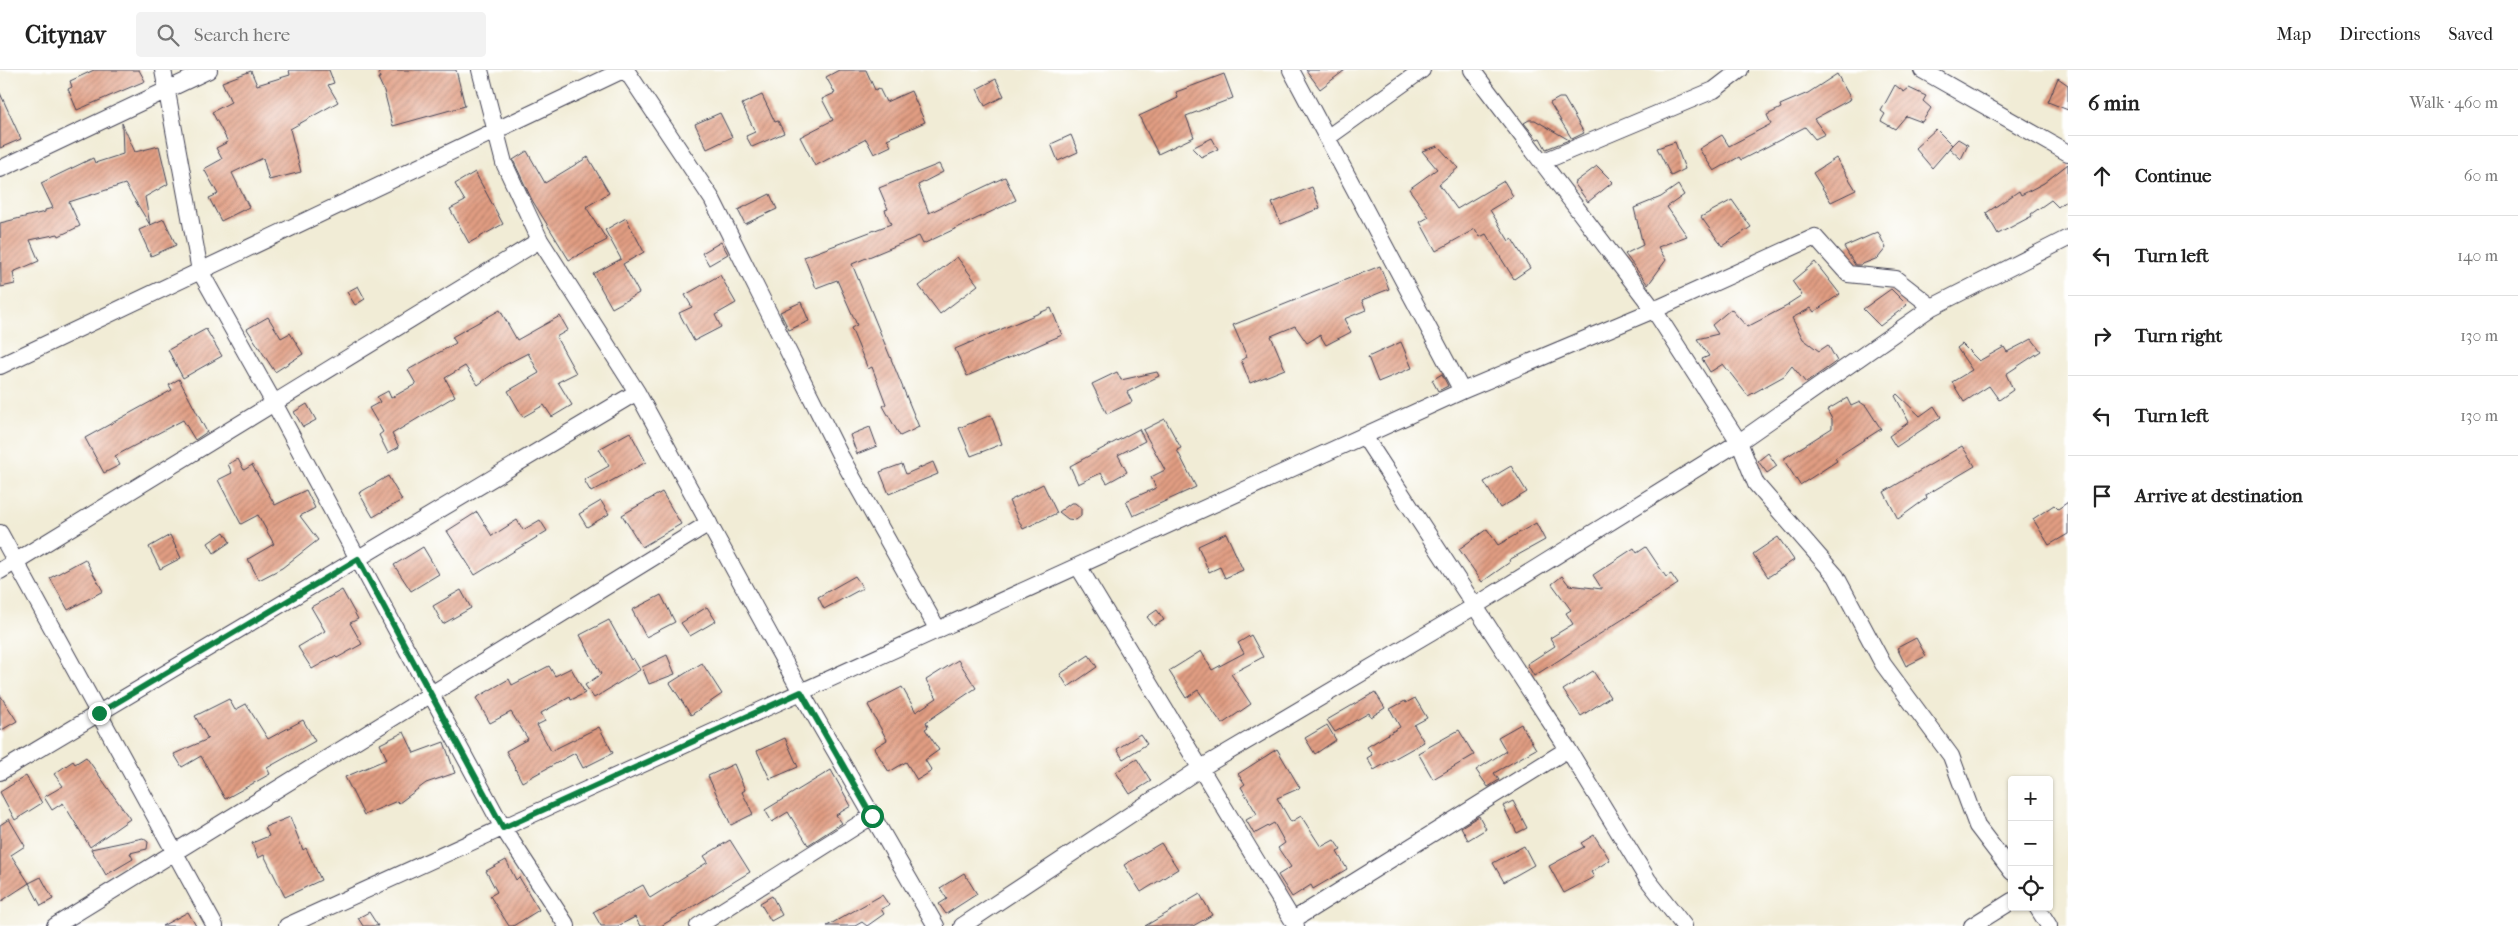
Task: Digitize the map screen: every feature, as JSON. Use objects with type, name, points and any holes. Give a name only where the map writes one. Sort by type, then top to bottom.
[{"type":"street","points":[[163,70],[200,271],[274,403],[503,828],[568,926]]},
{"type":"street","points":[[0,169],[209,70]]},
{"type":"street","points":[[480,70],[494,131],[504,162],[540,240],[637,392],[801,692],[936,926]]},
{"type":"street","points":[[0,366],[625,70],[712,199],[841,457],[938,630]]},
{"type":"street","points":[[1291,70],[1462,391]]},
{"type":"street","points":[[1327,138],[1422,70]]},
{"type":"street","points":[[1472,70],[1654,310],[1739,442],[1756,484],[1836,576],[1883,664],[1951,756],[1977,826],[2008,867]]},
{"type":"street","points":[[1542,162],[1714,90],[1740,70]]},
{"type":"street","points":[[1922,70],[2068,153]]},
{"type":"street","points":[[287,926],[1462,391],[1654,310],[1815,237],[1848,274],[1896,279],[1932,307]]},
{"type":"street","points":[[962,926],[1201,768],[1475,606],[1739,442],[1932,307],[2068,238]]},
{"type":"street","points":[[0,571],[540,240]]},
{"type":"street","points":[[0,772],[637,392]]},
{"type":"street","points":[[1364,436],[1568,749],[1648,880],[1684,926]]},
{"type":"street","points":[[55,926],[708,523]]},
{"type":"street","points":[[0,533],[215,926]]},
{"type":"street","points":[[1078,566],[1294,923],[1568,749]]},
{"type":"street","points":[[698,926],[872,816]]},
{"type":"street","points":[[1972,926],[2008,904]]},
{"type":"street","points":[[2040,911],[2050,926]]},
{"type":"building","points":[[94,70],[139,70],[145,81],[77,110],[68,89],[72,87],[70,81]]},
{"type":"building","points":[[289,70],[329,70],[334,83],[328,85],[338,102],[290,129],[301,172],[269,180],[263,158],[232,173],[249,207],[221,221],[209,198],[218,194],[204,169],[222,159],[216,148],[228,142],[212,112],[231,102],[222,82],[251,71],[257,85],[290,75]]},
{"type":"building","points":[[378,70],[456,70],[465,106],[393,126],[384,91],[378,78],[380,78]]},
{"type":"building","points":[[839,70],[866,70],[875,90],[879,88],[886,102],[911,91],[925,122],[887,139],[891,146],[874,154],[866,139],[815,166],[800,137],[833,120],[822,99],[835,93],[826,77]]},
{"type":"building","points":[[1306,70],[1345,70],[1320,89]]},
{"type":"building","points":[[1224,74],[1233,98],[1186,116],[1194,137],[1158,154],[1139,116],[1178,98],[1176,92]]},
{"type":"building","points":[[1837,74],[1851,99],[1814,119],[1825,134],[1815,139],[1805,127],[1741,160],[1739,157],[1714,171],[1699,149],[1722,135],[1729,146],[1771,124],[1767,115],[1781,108],[1780,105],[1808,93]]},
{"type":"building","points":[[2058,78],[2068,85],[2068,110],[2048,102]]},
{"type":"building","points":[[996,79],[1004,96],[985,106],[977,89]]},
{"type":"building","points":[[1895,85],[1904,92],[1909,88],[1926,96],[1923,101],[1931,108],[1922,122],[1906,116],[1895,129],[1881,121],[1885,114],[1881,111]]},
{"type":"building","points":[[0,93],[21,139],[0,148]]},
{"type":"building","points":[[762,95],[775,122],[778,121],[784,133],[752,147],[746,136],[755,132],[742,104]]},
{"type":"building","points":[[1559,98],[1564,98],[1584,133],[1572,139],[1550,103]]},
{"type":"building","points":[[720,113],[732,137],[707,149],[695,124]]},
{"type":"building","points":[[1529,120],[1535,120],[1569,140],[1546,149],[1540,138],[1537,139],[1524,123]]},
{"type":"building","points":[[122,123],[135,152],[159,146],[168,184],[145,197],[150,225],[125,184],[69,202],[80,226],[59,236],[58,234],[30,240],[39,261],[13,272],[15,284],[1,287],[0,223],[45,212],[45,210],[53,208],[41,183],[93,158],[95,163],[123,154]]},
{"type":"building","points":[[1936,129],[1952,145],[1932,168],[1915,148]]},
{"type":"building","points":[[1071,135],[1078,152],[1058,161],[1051,144]]},
{"type":"building","points":[[1212,138],[1218,149],[1201,157],[1192,148]]},
{"type":"building","points":[[1958,139],[1968,145],[1961,159],[1949,148]]},
{"type":"building","points":[[1675,142],[1685,169],[1671,176],[1657,148]]},
{"type":"building","points":[[1438,146],[1458,168],[1439,184],[1457,209],[1504,181],[1513,196],[1490,210],[1509,241],[1512,239],[1530,268],[1514,279],[1486,234],[1480,237],[1475,229],[1436,251],[1420,222],[1429,217],[1409,189],[1437,169],[1422,151]]},
{"type":"building","points":[[527,151],[545,183],[588,157],[609,193],[586,207],[607,240],[569,260],[532,200],[513,160]]},
{"type":"building","points":[[1836,158],[1856,190],[1831,202],[1813,173]]},
{"type":"building","points":[[939,164],[943,172],[918,185],[929,213],[1005,177],[1016,200],[923,244],[919,236],[852,264],[919,427],[900,436],[883,406],[886,404],[872,367],[868,369],[851,328],[857,325],[837,280],[816,288],[804,257],[891,224],[885,210],[888,209],[879,188]]},
{"type":"building","points":[[2068,164],[2068,199],[2058,207],[2051,200],[2031,214],[2032,216],[1998,234],[1986,213],[2019,191],[2021,195],[2044,183]]},
{"type":"building","points":[[1597,166],[1613,182],[1588,202],[1574,183]]},
{"type":"building","points":[[475,172],[503,224],[469,243],[450,209],[465,201],[455,184]]},
{"type":"building","points":[[1678,185],[1684,195],[1667,207],[1687,236],[1658,247],[1666,260],[1648,285],[1625,254],[1643,245],[1634,208],[1661,197]]},
{"type":"building","points":[[1312,187],[1320,208],[1281,224],[1272,203]]},
{"type":"building","points":[[770,194],[777,209],[745,224],[738,210]]},
{"type":"building","points":[[1732,200],[1751,227],[1722,246],[1701,217]]},
{"type":"building","points":[[626,218],[644,252],[623,264],[639,293],[612,308],[593,274],[621,259],[605,230]]},
{"type":"building","points":[[164,219],[176,245],[151,256],[139,230]]},
{"type":"building","points":[[1878,232],[1886,248],[1878,258],[1855,265],[1844,247]]},
{"type":"building","points":[[721,242],[728,254],[709,265],[702,253]]},
{"type":"building","points":[[957,257],[978,285],[940,314],[919,286]]},
{"type":"building","points":[[1815,262],[1840,294],[1814,312],[1811,308],[1792,318],[1803,339],[1819,351],[1828,345],[1837,361],[1806,383],[1792,366],[1784,376],[1748,396],[1723,364],[1710,372],[1702,359],[1709,356],[1697,339],[1718,334],[1712,325],[1731,309],[1747,327],[1789,305],[1802,295],[1792,281]]},
{"type":"building","points":[[1380,266],[1389,289],[1362,300],[1366,310],[1344,319],[1351,332],[1326,345],[1320,335],[1307,343],[1295,326],[1271,336],[1285,369],[1250,383],[1241,360],[1247,357],[1233,325]]},
{"type":"building","points":[[720,275],[736,303],[715,315],[721,327],[694,341],[679,313],[692,307],[685,295]]},
{"type":"building","points":[[358,286],[365,299],[355,305],[347,292]]},
{"type":"building","points":[[1891,289],[1907,305],[1880,326],[1863,309]]},
{"type":"building","points":[[801,302],[809,321],[789,330],[780,312]]},
{"type":"building","points":[[1051,308],[1062,335],[967,376],[955,349]]},
{"type":"building","points":[[500,310],[517,340],[560,316],[568,330],[556,337],[576,373],[558,382],[572,405],[552,417],[544,405],[523,417],[508,391],[539,373],[528,353],[503,366],[478,385],[465,366],[445,378],[455,396],[392,434],[399,447],[388,453],[379,435],[383,432],[369,408],[380,402],[377,397],[388,391],[391,398],[416,384],[408,370],[456,343],[452,337]]},
{"type":"building","points":[[268,317],[281,338],[290,333],[303,354],[275,372],[247,329]]},
{"type":"building","points":[[206,329],[222,356],[183,378],[168,350]]},
{"type":"building","points":[[2032,339],[2041,351],[2006,374],[2013,390],[1999,400],[1989,386],[1964,402],[1952,382],[1972,370],[1957,348],[1962,344],[1979,361],[2004,347],[2007,352]]},
{"type":"building","points":[[1401,342],[1412,368],[1378,382],[1368,357]]},
{"type":"building","points":[[1117,372],[1121,380],[1157,372],[1159,376],[1127,392],[1132,402],[1107,414],[1092,384]]},
{"type":"building","points":[[1442,374],[1448,386],[1438,391],[1432,380]]},
{"type":"building","points":[[179,379],[207,432],[195,440],[183,420],[115,456],[120,465],[104,473],[85,438],[172,390],[169,385]]},
{"type":"building","points":[[1897,394],[1920,416],[1934,406],[1941,417],[1896,447],[1889,436],[1909,422],[1895,396]]},
{"type":"building","points":[[1847,398],[1851,406],[1860,402],[1866,406],[1881,429],[1835,458],[1837,461],[1800,485],[1783,459],[1832,428],[1832,419],[1827,410]]},
{"type":"building","points":[[307,404],[316,420],[303,427],[294,412]]},
{"type":"building","points":[[991,415],[1002,444],[971,456],[959,428]]},
{"type":"building","points":[[1165,419],[1181,448],[1177,450],[1196,487],[1133,516],[1126,501],[1156,488],[1151,477],[1165,470],[1143,430]]},
{"type":"building","points":[[870,427],[877,446],[857,454],[850,435]]},
{"type":"building","points":[[1139,429],[1145,441],[1118,455],[1127,472],[1107,483],[1101,473],[1078,484],[1070,466]]},
{"type":"building","points":[[630,432],[646,462],[591,492],[584,480],[609,466],[599,449]]},
{"type":"building","points":[[1962,446],[1975,466],[1926,495],[1927,498],[1898,519],[1884,492]]},
{"type":"building","points":[[1768,453],[1777,466],[1767,473],[1758,461]]},
{"type":"building","points":[[238,459],[244,470],[252,465],[275,505],[306,490],[315,508],[300,516],[318,540],[282,568],[259,580],[248,559],[274,544],[258,515],[241,524],[218,480],[232,473],[228,464]]},
{"type":"building","points":[[933,462],[938,474],[889,494],[880,472],[902,464],[906,474]]},
{"type":"building","points":[[1511,466],[1527,492],[1500,508],[1484,482]]},
{"type":"building","points":[[388,476],[402,500],[373,517],[359,493]]},
{"type":"building","points":[[1043,484],[1057,513],[1023,529],[1009,501]]},
{"type":"building","points":[[662,492],[681,524],[642,547],[622,515]]},
{"type":"building","points":[[601,501],[609,514],[587,527],[579,514]]},
{"type":"building","points":[[2068,502],[2068,534],[2049,545],[2033,519],[2054,505],[2058,509]]},
{"type":"building","points":[[1071,503],[1075,503],[1081,508],[1081,516],[1076,520],[1068,519],[1059,512]]},
{"type":"building","points":[[477,512],[492,536],[517,520],[523,530],[540,520],[547,531],[475,575],[447,531]]},
{"type":"building","points":[[1536,523],[1545,540],[1509,560],[1510,562],[1482,582],[1459,549],[1487,529],[1498,545]]},
{"type":"building","points":[[224,532],[230,542],[214,553],[208,543]]},
{"type":"building","points":[[1226,533],[1243,570],[1225,578],[1220,567],[1209,572],[1198,546]]},
{"type":"building","points":[[170,535],[181,558],[160,569],[149,547]]},
{"type":"building","points":[[1778,537],[1794,560],[1768,577],[1753,554]]},
{"type":"building","points":[[423,547],[439,574],[411,591],[394,565]]},
{"type":"building","points":[[1646,547],[1666,577],[1671,574],[1678,584],[1534,676],[1527,664],[1555,646],[1550,638],[1573,624],[1566,613],[1571,610],[1552,584],[1562,576],[1569,585],[1602,589],[1593,575],[1634,548],[1637,553]]},
{"type":"building","points":[[85,559],[103,591],[68,610],[50,578]]},
{"type":"building","points":[[855,576],[863,588],[824,609],[818,597]]},
{"type":"building","points":[[342,590],[358,619],[350,623],[362,644],[312,669],[298,647],[325,631],[311,607]]},
{"type":"building","points":[[461,590],[471,608],[443,624],[433,606]]},
{"type":"building","points":[[661,595],[675,622],[646,637],[632,610]]},
{"type":"building","points":[[707,607],[716,621],[690,636],[681,623]]},
{"type":"building","points":[[1157,610],[1164,620],[1154,626],[1147,617]]},
{"type":"building","points":[[609,620],[631,660],[633,658],[640,670],[594,698],[585,685],[601,674],[580,635]]},
{"type":"building","points":[[1251,635],[1263,657],[1231,674],[1251,704],[1222,724],[1198,690],[1186,698],[1169,671],[1201,651],[1212,670],[1244,653],[1238,643]]},
{"type":"building","points":[[1916,638],[1926,656],[1906,666],[1897,648]]},
{"type":"building","points":[[667,655],[675,674],[649,684],[642,667]]},
{"type":"building","points":[[1089,655],[1097,667],[1068,687],[1060,674]]},
{"type":"building","points":[[958,660],[976,688],[926,722],[928,727],[925,729],[939,750],[925,760],[932,771],[917,780],[906,762],[889,772],[874,748],[887,740],[868,705],[902,687],[916,712],[937,698],[926,680]]},
{"type":"building","points":[[702,663],[722,694],[691,715],[670,683]]},
{"type":"building","points":[[549,666],[555,676],[571,668],[585,693],[571,700],[570,697],[541,713],[545,721],[537,725],[551,751],[599,727],[613,753],[583,768],[575,753],[522,782],[506,751],[528,739],[511,712],[490,723],[476,698],[509,679],[512,685]]},
{"type":"building","points":[[1593,671],[1610,697],[1581,716],[1563,690]]},
{"type":"building","points":[[1375,692],[1385,708],[1371,717],[1369,713],[1335,732],[1327,720]]},
{"type":"building","points":[[0,695],[17,721],[0,731]]},
{"type":"building","points":[[1415,698],[1427,718],[1414,725],[1424,742],[1374,770],[1367,758],[1372,755],[1367,747],[1400,727],[1390,709]]},
{"type":"building","points":[[229,699],[235,710],[246,704],[268,739],[303,720],[315,741],[267,768],[270,774],[225,799],[201,756],[182,767],[174,754],[208,739],[195,716]]},
{"type":"building","points":[[1521,724],[1536,749],[1494,773],[1499,780],[1488,787],[1476,770],[1506,751],[1498,737]]},
{"type":"building","points":[[1327,725],[1336,740],[1315,754],[1305,738]]},
{"type":"building","points":[[1459,730],[1474,755],[1433,779],[1418,753]]},
{"type":"building","points":[[404,732],[414,753],[444,742],[455,773],[426,783],[399,803],[397,801],[364,815],[345,777],[387,759],[380,744]]},
{"type":"building","points":[[1140,734],[1147,744],[1123,759],[1117,749]]},
{"type":"building","points":[[785,738],[798,767],[770,779],[757,751]]},
{"type":"building","points":[[1277,749],[1300,788],[1277,798],[1291,822],[1301,816],[1321,847],[1334,840],[1341,850],[1337,852],[1347,869],[1313,889],[1311,885],[1292,897],[1278,875],[1291,867],[1278,848],[1285,843],[1274,823],[1254,834],[1246,820],[1257,814],[1241,787],[1245,784],[1238,774]]},
{"type":"building","points":[[86,757],[130,819],[90,847],[63,803],[52,810],[44,797],[63,786],[54,774],[73,761],[75,764]]},
{"type":"building","points":[[1137,759],[1151,781],[1130,794],[1116,772]]},
{"type":"building","points":[[734,764],[745,790],[742,792],[753,814],[731,825],[708,776]]},
{"type":"building","points":[[831,770],[851,806],[836,815],[842,823],[808,845],[788,812],[772,822],[765,810]]},
{"type":"building","points":[[26,776],[42,803],[15,820],[0,792]]},
{"type":"building","points":[[1513,801],[1527,828],[1517,833],[1503,806]]},
{"type":"building","points":[[1479,816],[1486,829],[1468,840],[1461,827]]},
{"type":"building","points":[[290,817],[303,850],[306,848],[321,880],[285,897],[264,855],[258,858],[252,843],[269,836],[265,827]]},
{"type":"building","points":[[9,819],[25,846],[11,855],[29,883],[0,902],[0,825]]},
{"type":"building","points":[[1594,835],[1610,860],[1591,872],[1594,877],[1564,893],[1549,866],[1584,847],[1581,843]]},
{"type":"building","points":[[143,838],[148,842],[147,849],[130,853],[133,859],[106,875],[91,849]]},
{"type":"building","points":[[730,840],[750,872],[661,926],[640,926],[635,917],[618,926],[601,926],[593,912],[643,885],[650,898],[708,862],[704,856]]},
{"type":"building","points":[[1161,843],[1178,869],[1141,892],[1124,865]]},
{"type":"building","points":[[1524,846],[1534,865],[1504,882],[1493,863]]},
{"type":"building","points":[[506,860],[516,880],[519,877],[539,910],[513,926],[509,926],[490,896],[497,892],[486,871]]},
{"type":"building","points":[[964,873],[977,894],[946,914],[939,904],[947,899],[940,888]]},
{"type":"building","points":[[41,877],[53,899],[41,906],[29,883]]},
{"type":"building","points":[[1200,894],[1212,915],[1193,926],[1145,926]]},
{"type":"building","points":[[882,895],[889,905],[881,909],[884,914],[867,926],[862,922],[855,926],[827,926]]},
{"type":"building","points":[[772,896],[782,915],[771,921],[760,903]]},
{"type":"building","points":[[188,912],[196,926],[162,926]]},
{"type":"building","points":[[369,912],[378,926],[363,926],[358,918]]},
{"type":"route","points":[[99,713],[358,559],[503,828],[801,692],[872,816]]}]
